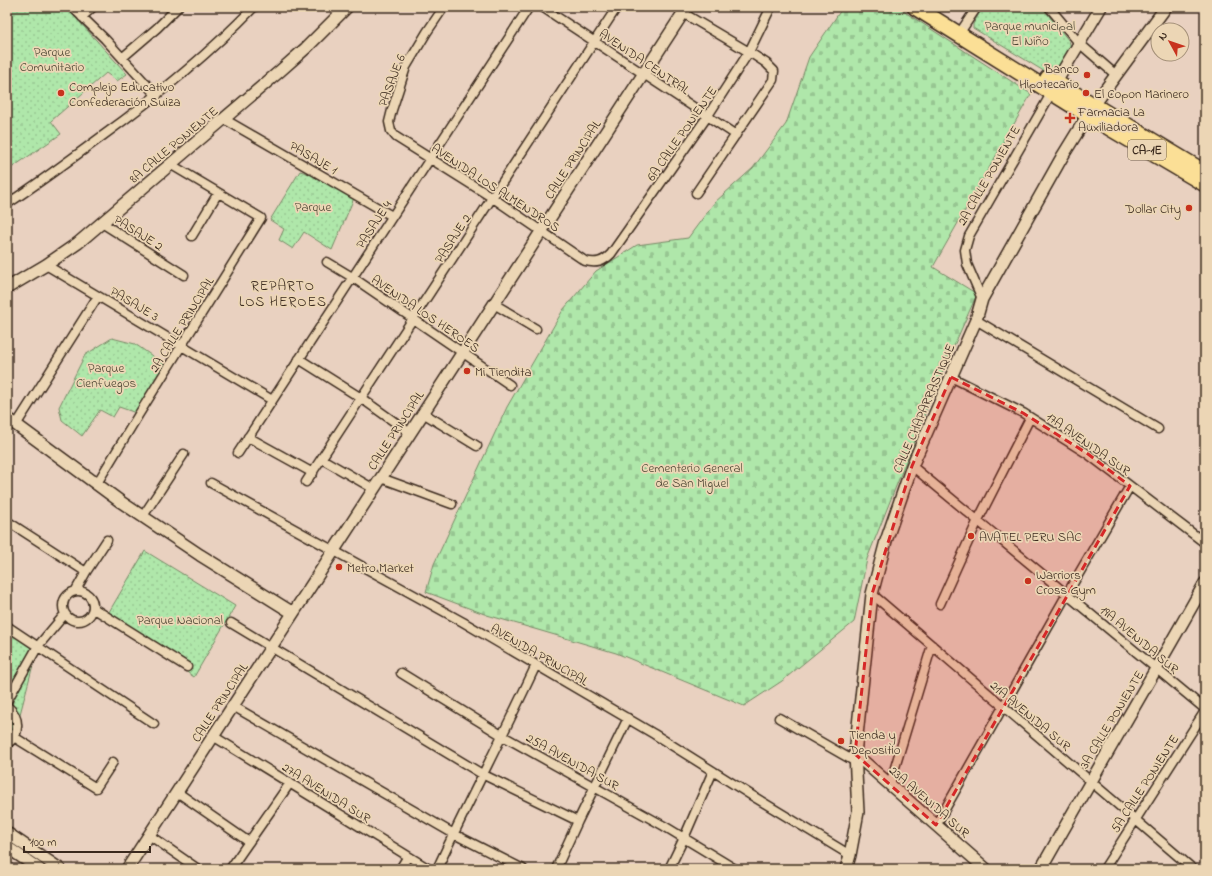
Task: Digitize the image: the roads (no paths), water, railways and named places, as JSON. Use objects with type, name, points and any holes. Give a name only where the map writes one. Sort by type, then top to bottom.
[{"type":"highway","name":"CA-1E","points":[[915,7],[961,31],[1091,110],[1205,172]]},
{"type":"highway","name":"CA-1E","points":[[929,7],[961,31]]},
{"type":"highway","name":"CA-1E","points":[[1091,110],[1205,184]]},
{"type":"street","points":[[72,7],[157,96]]},
{"type":"street","points":[[82,17],[94,7]]},
{"type":"street","points":[[122,58],[157,28],[178,7]]},
{"type":"street","points":[[7,204],[39,184],[157,96],[254,7]]},
{"type":"street","name":"8A CALLE PONIENTE","points":[[7,288],[46,265],[102,223],[306,48],[347,7]]},
{"type":"street","name":"PASAJE 6","points":[[390,122],[392,110],[406,67],[444,7]]},
{"type":"street","name":"PASAJE 4","points":[[238,453],[529,7]]},
{"type":"street","name":"AVENIDA CENTRAL","points":[[542,7],[736,135]]},
{"type":"street","name":"PASAJE 2","points":[[306,482],[617,7]]},
{"type":"street","name":"6A CALLE PONIENTE","points":[[598,263],[605,260],[611,254],[707,117],[750,52],[771,7]]},
{"type":"street","points":[[961,31],[977,7]]},
{"type":"street","points":[[1050,7],[1079,43],[1116,75]]},
{"type":"street","name":"2A CALLE PONIENTE","points":[[982,299],[967,264],[965,250],[969,236],[1101,7]]},
{"type":"street","name":"CALLE CHAPARRASTIQUE","points":[[846,869],[858,812],[855,758],[872,594],[886,541],[912,466],[976,320],[982,299],[1062,157],[1091,110],[1166,7]]},
{"type":"street","points":[[685,10],[750,52],[771,67],[774,71],[773,80],[696,193]]},
{"type":"street","name":"CALLE PRINCIPAL","points":[[127,869],[685,10]]},
{"type":"street","name":"PASAJE 1","points":[[224,118],[392,216]]},
{"type":"street","name":"AVENIDA LOS ALMENDROS","points":[[390,122],[391,131],[396,137],[493,198],[585,262],[598,263]]},
{"type":"street","points":[[170,164],[218,193],[192,236]]},
{"type":"street","name":"2A CALLE PRINCIPAL","points":[[96,485],[181,345],[261,218],[218,193]]},
{"type":"street","name":"PASAJE 2","points":[[102,223],[184,275]]},
{"type":"street","name":"AVENIDA LOS HEROES","points":[[326,262],[352,277],[414,318],[510,385]]},
{"type":"street","name":"PASAJE 3","points":[[46,265],[272,400]]},
{"type":"street","points":[[98,296],[11,421],[96,485],[200,555],[293,613]]},
{"type":"street","points":[[494,304],[536,329]]},
{"type":"street","points":[[976,320],[1158,429]]},
{"type":"street","points":[[299,358],[361,398],[410,433]]},
{"type":"street","name":"17A AVENIDA SUR","points":[[951,378],[1030,418],[1088,454],[1205,543]]},
{"type":"street","points":[[423,413],[477,446]]},
{"type":"street","points":[[940,604],[978,520],[1030,418]]},
{"type":"street","points":[[248,437],[312,473]]},
{"type":"street","points":[[142,516],[184,454]]},
{"type":"street","points":[[322,459],[374,489]]},
{"type":"street","name":"19A AVENIDA SUR","points":[[912,466],[1157,668],[1205,710]]},
{"type":"street","points":[[381,478],[452,504]]},
{"type":"street","name":"AVENIDA PRINCIPAL","points":[[212,483],[457,619],[628,718],[850,855]]},
{"type":"street","points":[[936,825],[1130,486]]},
{"type":"street","points":[[7,520],[86,572]]},
{"type":"street","points":[[76,590],[107,540]]},
{"type":"street","name":"3A CALLE PONIENTE","points":[[1041,869],[1090,781],[1205,583]]},
{"type":"street","points":[[76,590],[85,592],[92,599],[93,608],[89,616],[81,621],[72,620],[65,614],[63,602],[70,592],[76,590]]},
{"type":"street","name":"21A AVENIDA SUR","points":[[872,594],[1193,869]]},
{"type":"street","points":[[93,608],[187,667]]},
{"type":"street","points":[[7,701],[38,646],[65,614]]},
{"type":"street","points":[[231,623],[482,774],[578,821]]},
{"type":"street","points":[[7,626],[154,724]]},
{"type":"street","points":[[890,784],[932,645]]},
{"type":"street","points":[[437,869],[482,774],[503,736],[536,665]]},
{"type":"street","name":"25A AVENIDA SUR","points":[[400,673],[503,736],[594,786],[735,869]]},
{"type":"street","points":[[7,706],[15,715],[17,722],[17,730],[14,737],[7,744]]},
{"type":"street","points":[[233,706],[454,834],[523,869]]},
{"type":"street","name":"5A CALLE PONIENTE","points":[[1104,869],[1205,710]]},
{"type":"street","points":[[556,869],[594,786],[628,718]]},
{"type":"street","points":[[779,718],[855,758]]},
{"type":"street","name":"27A AVENIDA SUR","points":[[213,736],[429,869]]},
{"type":"street","points":[[14,737],[96,788],[113,762]]},
{"type":"street","name":"23A AVENIDA SUR","points":[[855,758],[890,784],[986,869]]},
{"type":"street","points":[[669,869],[713,771]]},
{"type":"street","points":[[230,869],[290,783]]},
{"type":"street","points":[[177,792],[249,842]]},
{"type":"street","points":[[7,833],[60,869]]},
{"type":"street","points":[[149,835],[198,869]]},
{"type":"street","points":[[17,840],[9,848],[39,869]]},
{"type":"street","points":[[400,869],[408,856]]},
{"type":"place","name":"Banco Hipotecario","points":[[1087,75]]},
{"type":"place","name":"Complejo Educativo Confederación Suiza","points":[[61,93]]},
{"type":"place","name":"El Copon Marinero","points":[[1086,93]]},
{"type":"place","name":"Farmacia La Auxiliadora","points":[[1070,118]]},
{"type":"place","name":"Dollar City","points":[[1189,208]]},
{"type":"place","name":"Mi Tiendita","points":[[467,371]]},
{"type":"place","name":"AVATEL PERU SAC","points":[[971,536]]},
{"type":"place","name":"Metro Market","points":[[339,567]]},
{"type":"place","name":"Warriors Cross Gym","points":[[1028,581]]},
{"type":"place","name":"Tienda y Depositio","points":[[841,741]]},
{"type":"district","name":"REPARTO LOS HEROES","points":[[283,294]]},
{"type":"park label","name":"Parque municipal El Niño","points":[[1030,32]]},
{"type":"park label","name":"Parque Comunitario","points":[[52,58]]},
{"type":"park label","name":"Parque","points":[[313,206]]},
{"type":"park label","name":"Parque Cienfuegos","points":[[106,374]]},
{"type":"park label","name":"Cementerio General de San Miguel","points":[[692,474]]},
{"type":"park label","name":"Parque Nacional","points":[[180,619]]}]
